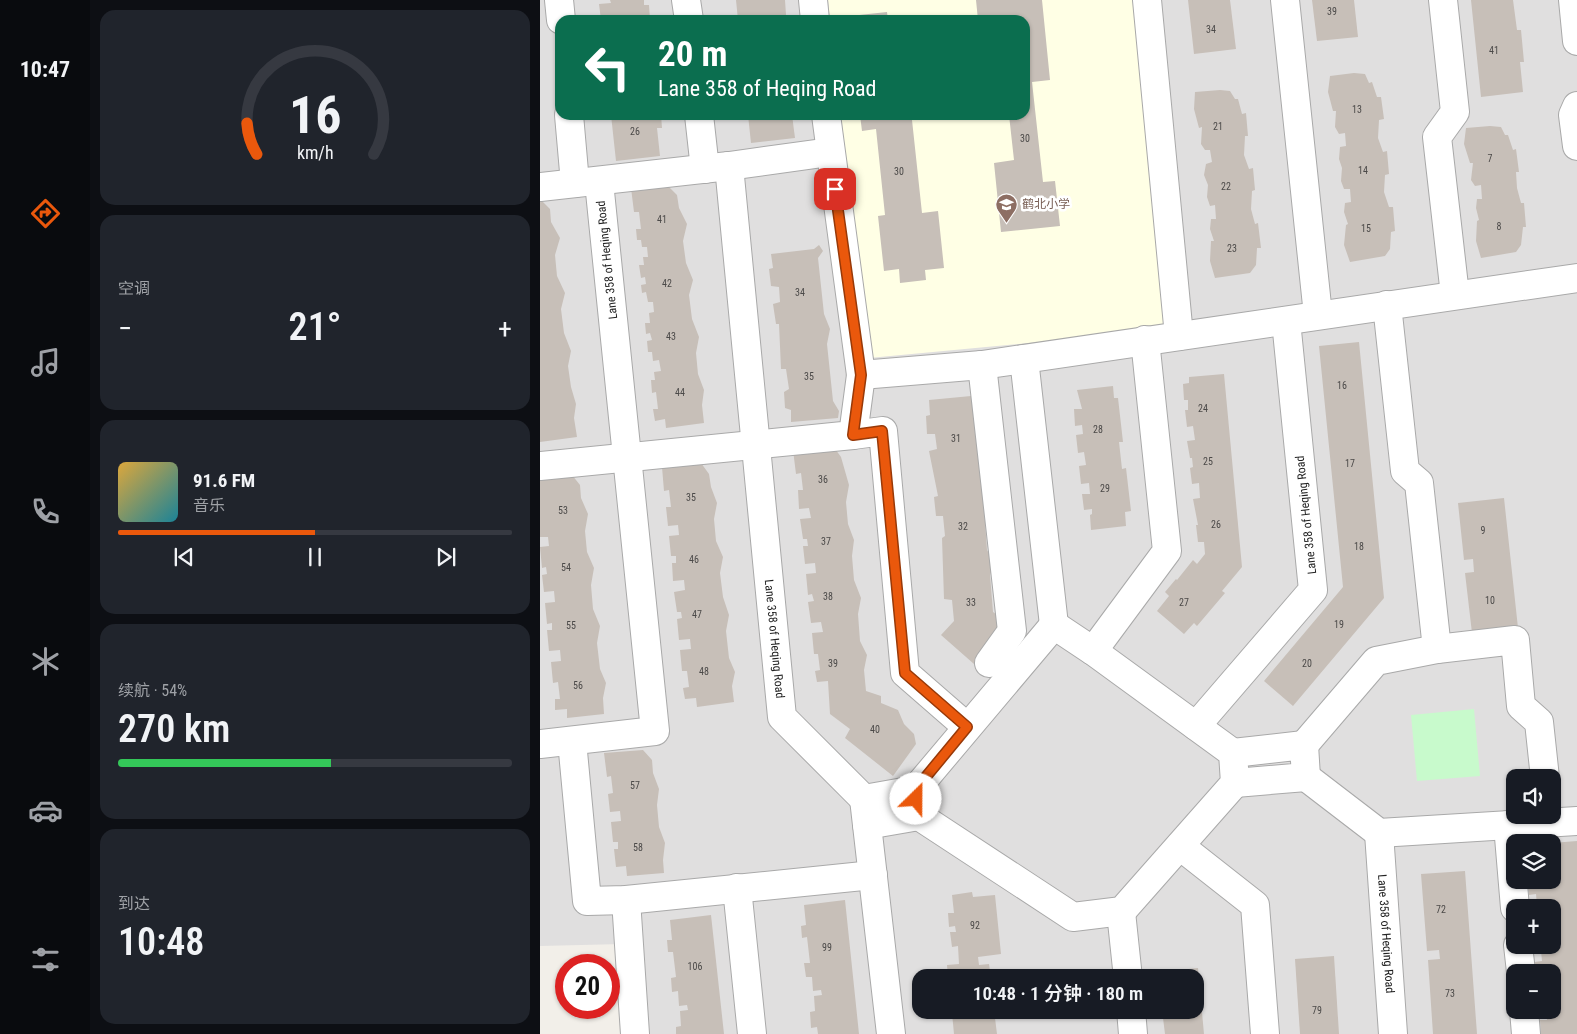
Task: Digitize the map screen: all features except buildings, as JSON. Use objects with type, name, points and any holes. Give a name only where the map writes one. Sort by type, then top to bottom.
[{"type":"street","points":[[559,0],[560,15]]},
{"type":"street","points":[[686,0],[688,15]]},
{"type":"street","points":[[813,0],[814,15]]},
{"type":"street","points":[[1147,0],[1179,336]]},
{"type":"street","points":[[1285,0],[1318,315]]},
{"type":"street","points":[[1443,0],[1455,112],[1437,137],[1455,295]]},
{"type":"street","points":[[1573,0],[1577,41]]},
{"type":"street","points":[[1577,106],[1573,115],[1577,146]]},
{"type":"street","name":"Lane 358 of Heqing Road","points":[[540,744],[655,732],[627,458],[587,182],[570,120]]},
{"type":"street","name":"Lane 358 of Heqing Road","points":[[701,120],[717,168],[756,445],[782,716],[866,812]]},
{"type":"street","points":[[827,120],[861,375],[853,435]]},
{"type":"street","points":[[540,187],[717,168],[830,152]]},
{"type":"street","points":[[861,375],[982,365],[1577,278]]},
{"type":"street","points":[[1387,305],[1405,471],[1419,483],[1436,649]]},
{"type":"street","name":"Lane 358 of Heqing Road","points":[[1196,726],[1313,590],[1286,321]]},
{"type":"street","points":[[1093,651],[1167,551],[1145,340]]},
{"type":"street","points":[[917,803],[967,727],[1054,625],[1024,359]]},
{"type":"street","points":[[982,365],[1012,632],[989,663]]},
{"type":"street","points":[[540,466],[882,431],[905,673],[967,727]]},
{"type":"street","points":[[1054,625],[1093,651],[1233,753],[1304,745],[1376,661],[1436,649],[1516,640],[1521,706],[1539,722],[1544,769]]},
{"type":"street","points":[[572,741],[587,901],[626,900],[873,875]]},
{"type":"street","points":[[1304,745],[1306,777]]},
{"type":"street","points":[[1233,753],[1235,783]]},
{"type":"street","points":[[891,1034],[866,812],[917,803],[1073,917],[1121,912],[1235,783],[1306,777],[1379,833],[1520,824]]},
{"type":"street","points":[[1561,820],[1577,821]]},
{"type":"street","points":[[1508,826],[1514,899]]},
{"type":"street","name":"Lane 358 of Heqing Road","points":[[1379,833],[1393,1034]]},
{"type":"street","points":[[1180,846],[1255,905],[1265,1034]]},
{"type":"street","points":[[737,888],[752,1034]]},
{"type":"street","points":[[626,900],[635,1034]]},
{"type":"street","points":[[1121,912],[1127,969]]},
{"type":"street","points":[[1132,1019],[1134,1034]]},
{"type":"street","points":[[1525,1019],[1526,1034]]},
{"type":"shaded area","points":[[540,0],[1577,0],[1577,1034],[627,1034],[623,944],[540,946]]},
{"type":"shaded area","name":"鹤北小学","points":[[828,0],[1135,0],[1168,330],[869,358],[842,120],[1030,120],[1030,15],[830,15]]},
{"type":"green space","points":[[1474,709],[1480,776],[1417,781],[1411,715]]},
{"type":"place","name":"鹤北小学","points":[[1006,223]]},
{"type":"route","points":[[835,189],[861,375],[853,435],[882,431],[905,673],[967,727],[915,790],[916,799]]}]
